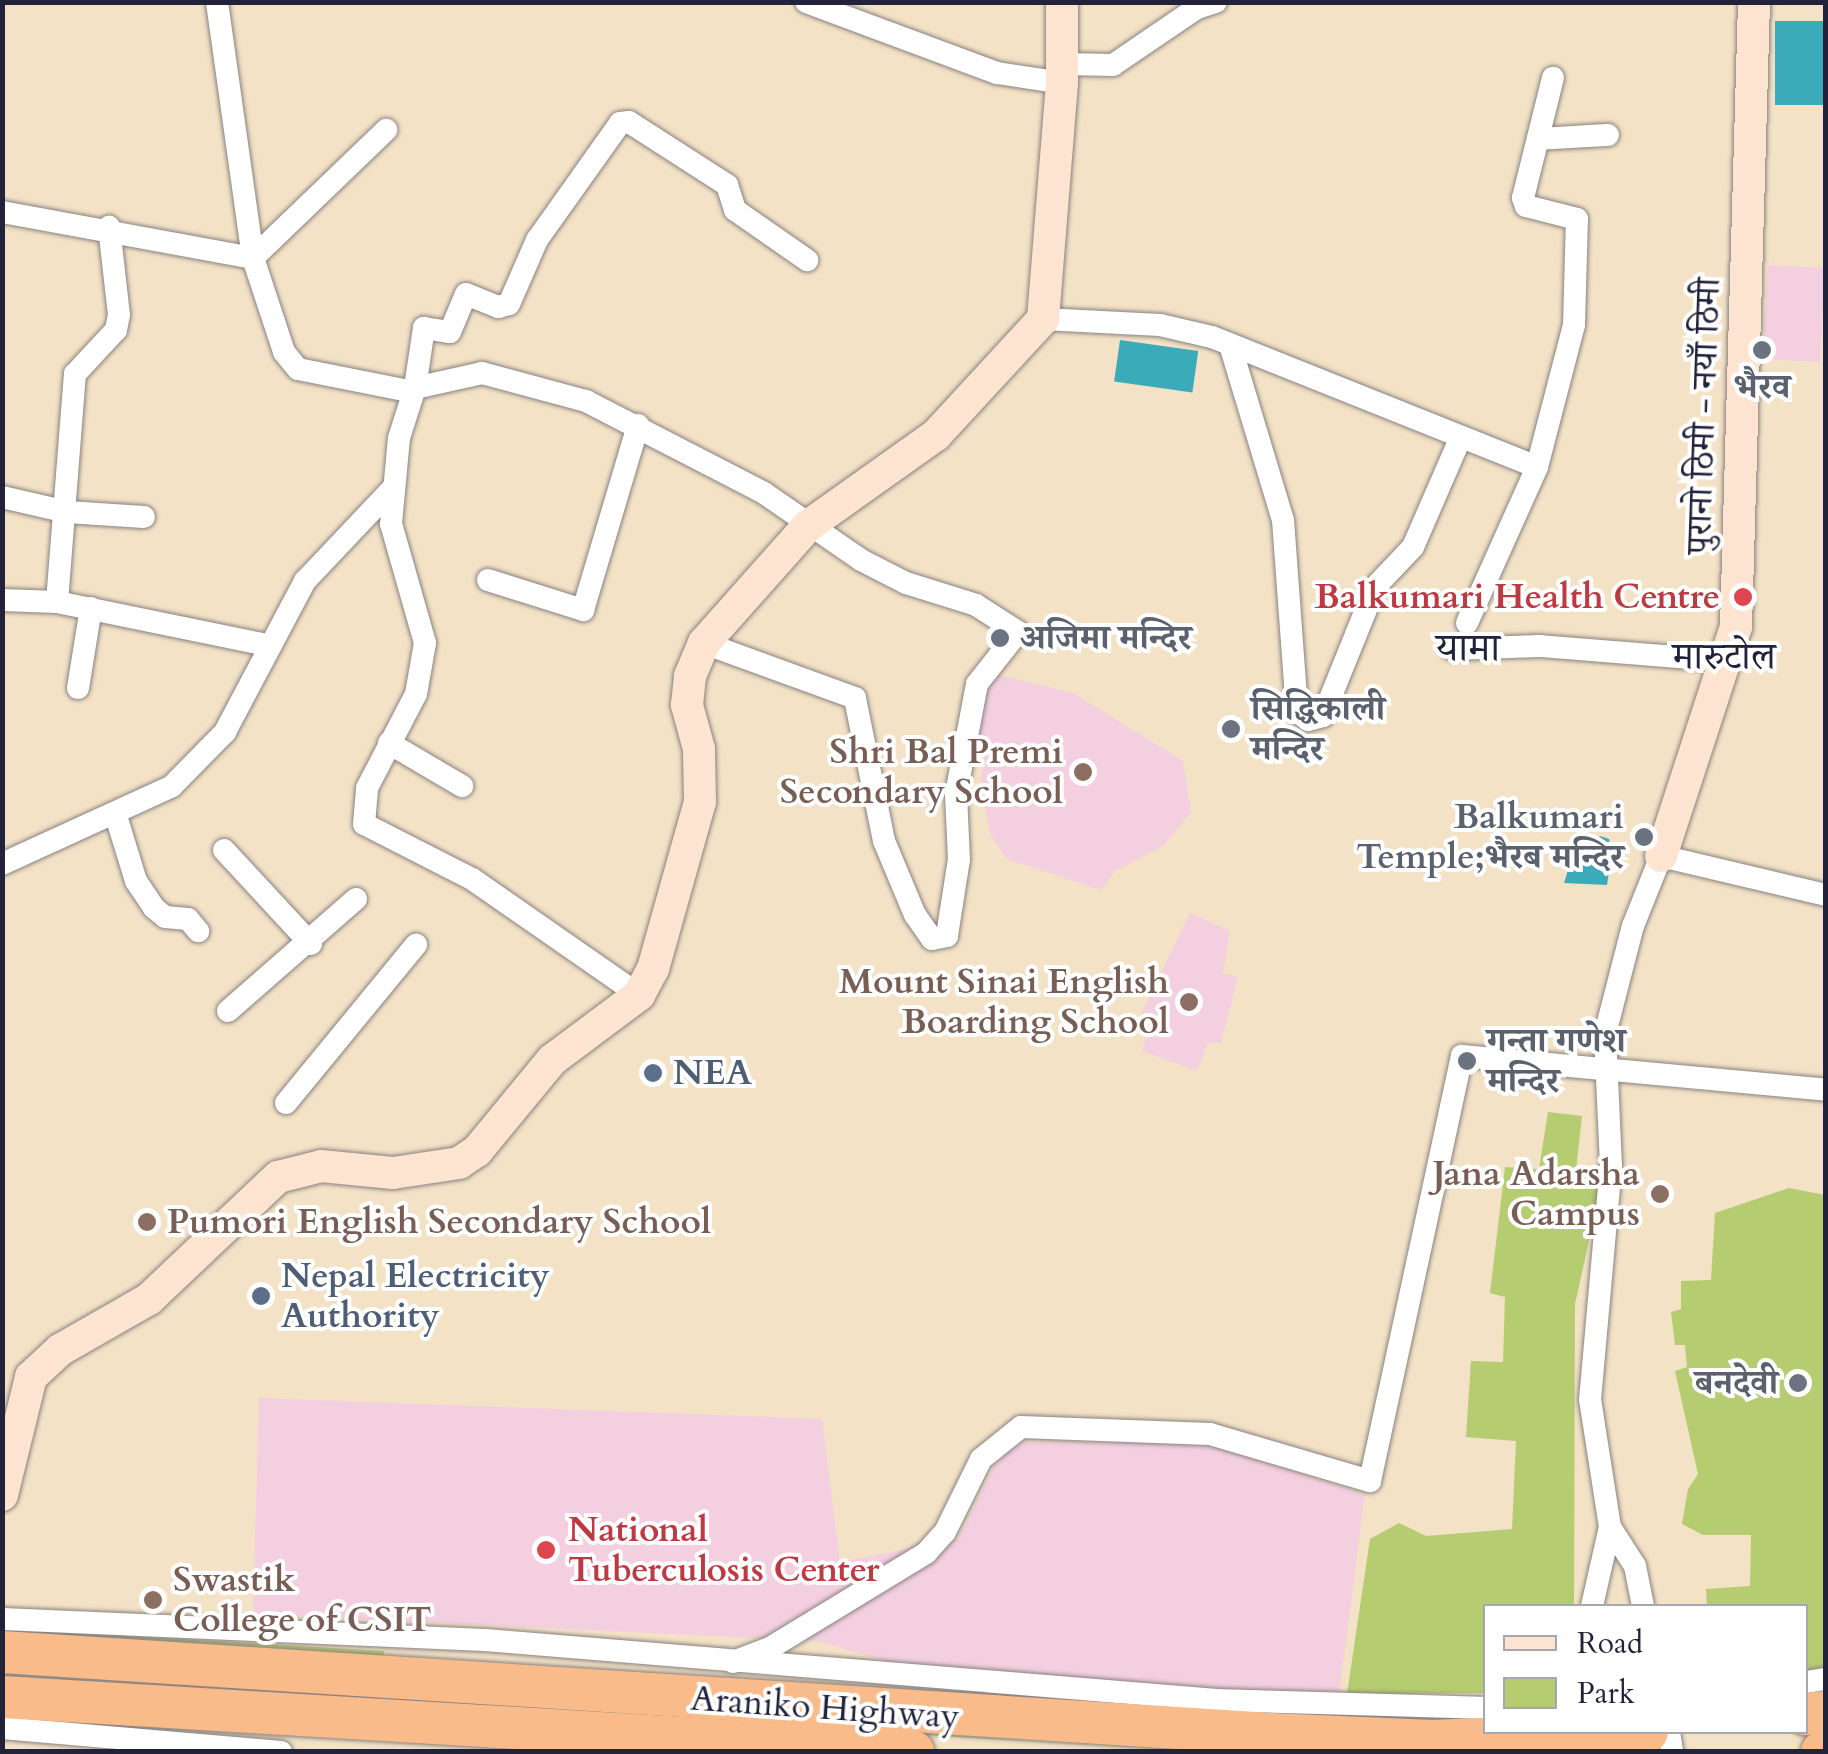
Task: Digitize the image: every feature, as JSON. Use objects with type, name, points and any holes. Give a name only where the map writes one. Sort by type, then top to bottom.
[{"type":"highway","name":"Araniko Highway","points":[[2,1652],[1002,1720],[1432,1740],[1593,1734]]},
{"type":"highway","name":"Araniko Highway","points":[[2,1697],[913,1752]]},
{"type":"main road","points":[[2,1494],[31,1377],[60,1350],[149,1299],[278,1177],[320,1166],[394,1173],[459,1162],[477,1151],[552,1060],[639,995],[653,969],[700,802],[699,749],[687,705],[690,676],[704,642],[808,526],[936,434],[1028,342],[1043,319],[1063,74],[1062,2]]},
{"type":"main road","name":"पुरानो ठिमी - नयाँ ठिमी","points":[[1661,856],[1736,626],[1754,2]]},
{"type":"street","points":[[217,2],[253,258],[284,352],[298,369],[414,390],[482,373],[586,401],[764,493],[808,526],[906,584],[976,606],[1018,632],[977,684],[956,794],[959,859],[947,936],[932,940],[915,915],[884,841],[855,698],[704,642]]},
{"type":"street","points":[[806,2],[997,73],[1063,74],[1114,64],[1197,8],[1216,2]]},
{"type":"street","points":[[1467,623],[1537,467],[1574,325],[1580,231],[1577,219],[1566,213],[1526,206],[1553,78]]},
{"type":"street","points":[[639,995],[472,879],[364,824],[367,788],[416,694],[425,642],[391,524],[392,490],[424,328],[450,332],[466,294],[498,308],[509,304],[537,240],[620,123],[629,122],[727,185],[736,210],[807,260]]},
{"type":"street","points":[[253,258],[386,130]]},
{"type":"street","points":[[1538,139],[1608,135]]},
{"type":"street","points":[[2,212],[109,228],[253,258]]},
{"type":"street","points":[[57,602],[75,374],[116,330],[119,316],[109,228]]},
{"type":"street","points":[[1043,319],[1160,324],[1412,415],[1459,441],[1537,467]]},
{"type":"street","points":[[1231,348],[1283,520],[1297,711],[1308,720],[1322,716],[1375,586],[1413,547],[1459,441]]},
{"type":"street","points":[[488,580],[583,610],[638,426]]},
{"type":"street","points":[[2,864],[116,816],[172,786],[226,732],[330,547],[392,490]]},
{"type":"street","points":[[2,497],[66,512],[144,517]]},
{"type":"street","points":[[2,600],[57,602],[271,646]]},
{"type":"street","points":[[78,688],[91,608]]},
{"type":"street","points":[[1452,649],[1540,646],[1726,662]]},
{"type":"street","points":[[389,743],[462,786]]},
{"type":"street","points":[[116,816],[136,881],[154,908],[165,917],[188,918],[198,932]]},
{"type":"street","points":[[224,850],[311,944]]},
{"type":"street","points":[[1661,856],[1826,896]]},
{"type":"street","name":"पुरानो ठिमी - नयाँ ठिमी","points":[[1592,1604],[1610,1527],[1590,1400],[1611,1166],[1610,1071],[1604,1034],[1633,926],[1661,856]]},
{"type":"street","points":[[228,1011],[311,944],[356,899]]},
{"type":"street","points":[[286,1103],[416,945]]},
{"type":"street","points":[[733,1662],[770,1648],[926,1553],[945,1532],[981,1459],[1021,1427],[1044,1423],[1210,1434],[1370,1481],[1462,1056],[1826,1090]]},
{"type":"street","name":"पुरानो ठिमी - नयाँ ठिमी","points":[[1610,1527],[1635,1566],[1644,1604]]},
{"type":"street","points":[[2,1619],[485,1640],[1217,1700],[1483,1708]]},
{"type":"street","points":[[2,1728],[281,1752]]},
{"type":"shaded area","points":[[1768,265],[1825,268],[1820,362],[1763,359]]},
{"type":"shaded area","name":"Shri Bal Premi Secondary School","points":[[990,673],[1073,693],[1183,761],[1191,812],[1163,846],[1115,871],[1101,890],[1007,859],[991,836],[980,784],[985,753],[977,741]]},
{"type":"shaded area","name":"Mount Sinai English Boarding School","points":[[1190,913],[1230,931],[1223,973],[1238,977],[1221,1042],[1208,1043],[1197,1071],[1142,1051],[1148,1033],[1135,1027]]},
{"type":"shaded area","name":"National Tuberculosis Center","points":[[259,1398],[822,1419],[840,1562],[958,1539],[994,1467],[1016,1442],[1198,1442],[1365,1494],[1339,1693],[946,1679],[817,1641],[253,1614]]},
{"type":"green space","points":[[1548,1112],[1582,1116],[1576,1170],[1605,1170],[1575,1304],[1574,1604],[1483,1604],[1483,1693],[1347,1694],[1370,1539],[1399,1523],[1426,1536],[1512,1529],[1516,1441],[1466,1437],[1471,1361],[1503,1362],[1505,1297],[1490,1293],[1505,1167],[1539,1169]]},
{"type":"green space","points":[[1789,1188],[1825,1195],[1825,1672],[1808,1672],[1808,1604],[1707,1604],[1706,1589],[1750,1586],[1751,1535],[1703,1535],[1682,1524],[1688,1489],[1698,1474],[1675,1371],[1687,1367],[1685,1345],[1675,1345],[1671,1312],[1681,1309],[1681,1281],[1711,1280],[1715,1213]]},
{"type":"green space","points":[[11,1629],[384,1651],[383,1661],[12,1636]]},
{"type":"green space","points":[[14,1668],[1045,1742],[1186,1751],[357,1700]]},
{"type":"water","points":[[1775,21],[1825,21],[1825,105],[1775,105]]},
{"type":"water","points":[[1120,340],[1198,351],[1192,393],[1114,382]]},
{"type":"water","points":[[1600,836],[1609,839],[1612,851],[1607,885],[1564,883],[1569,867]]},
{"type":"place","name":"भैरव","points":[[1762,350]]},
{"type":"place","name":"Balkumari Health Centre","points":[[1743,597]]},
{"type":"place","name":"अजिमा मन्दिर","points":[[1000,638]]},
{"type":"place","name":"सिद्धिकाली मन्दिर","points":[[1231,729]]},
{"type":"place","name":"Shri Bal Premi Secondary School","points":[[1083,772]]},
{"type":"place","name":"Balkumari Temple;भैरब मन्दिर","points":[[1644,837]]},
{"type":"place","name":"Mount Sinai English Boarding School","points":[[1189,1002]]},
{"type":"place","name":"गन्ता गणेश मन्दिर","points":[[1467,1061]]},
{"type":"place","name":"NEA","points":[[653,1073]]},
{"type":"place","name":"Jana Adarsha Campus","points":[[1660,1194]]},
{"type":"place","name":"Pumori English Secondary School","points":[[147,1222]]},
{"type":"place","name":"Nepal Electricity Authority","points":[[261,1296]]},
{"type":"place","name":"बनदेवी","points":[[1798,1383]]},
{"type":"place","name":"National Tuberculosis Center","points":[[546,1550]]},
{"type":"place","name":"Swastik College of CSIT","points":[[153,1600]]},
{"type":"district","name":"यामा","points":[[1468,649]]},
{"type":"district","name":"मारुटोल","points":[[1724,658]]}]
